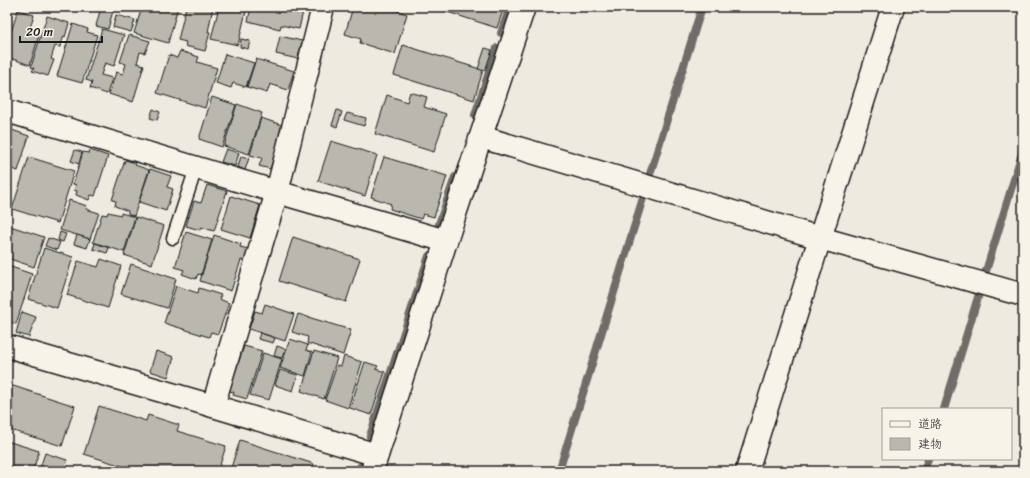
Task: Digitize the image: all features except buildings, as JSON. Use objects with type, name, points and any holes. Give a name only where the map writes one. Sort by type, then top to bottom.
[{"type":"street","points":[[213,406],[277,192],[323,7]]},
{"type":"street","points":[[7,346],[213,406],[374,463],[524,7]]},
{"type":"street","points":[[747,471],[893,7]]},
{"type":"street","points":[[7,111],[446,241]]},
{"type":"street","points":[[481,138],[820,238],[1023,295]]},
{"type":"lane","points":[[173,238],[196,168]]},
{"type":"waterway","points":[[501,33],[510,7]]},
{"type":"waterway","points":[[650,174],[702,7]]},
{"type":"waterway","points":[[475,115],[497,48]]},
{"type":"waterway","points":[[986,271],[1023,150]]},
{"type":"waterway","points":[[439,224],[455,177]]},
{"type":"waterway","points":[[559,471],[643,198]]},
{"type":"waterway","points":[[370,436],[429,256]]},
{"type":"waterway","points":[[944,408],[978,297]]},
{"type":"waterway","points":[[924,471],[928,460]]},
{"type":"waterway","points":[[358,471],[360,467]]}]
